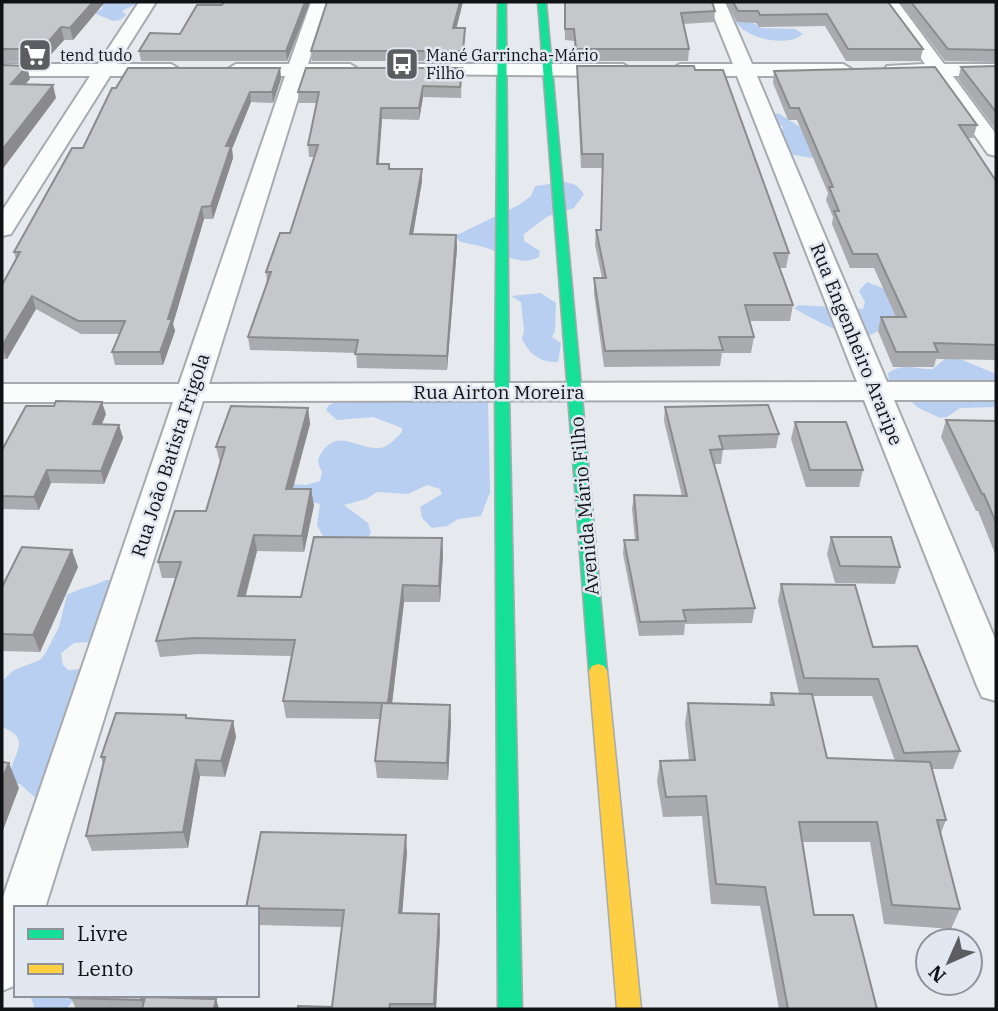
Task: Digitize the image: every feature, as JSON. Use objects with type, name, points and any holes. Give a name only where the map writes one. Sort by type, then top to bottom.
[{"type":"main road","points":[[502,2],[502,392],[510,1009]]},
{"type":"main road","name":"Avenida Mário Filho","points":[[542,2],[573,392],[629,1009]]},
{"type":"street","points":[[2,229],[148,2]]},
{"type":"street","name":"Rua João Batista Frigola","points":[[23,906],[319,2]]},
{"type":"street","name":"Rua Engenheiro Araripe","points":[[717,2],[996,686]]},
{"type":"street","points":[[889,2],[996,149]]},
{"type":"street","points":[[2,70],[187,70]]},
{"type":"street","points":[[214,70],[366,70]]},
{"type":"street","points":[[393,70],[640,70]]},
{"type":"street","points":[[666,70],[996,70]]},
{"type":"street","name":"Rua Airton Moreira","points":[[2,393],[996,391]]},
{"type":"street","points":[[2,968],[14,932]]},
{"type":"shaded area","points":[[103,2],[136,4],[122,11],[126,15],[120,20],[113,21],[94,13],[102,9]]},
{"type":"shaded area","points":[[733,12],[762,28],[795,29],[803,34],[785,41],[762,38],[742,29]]},
{"type":"shaded area","points":[[778,113],[800,127],[820,156],[811,158],[789,154],[781,135],[783,127],[770,115]]},
{"type":"shaded area","points":[[565,182],[576,185],[584,194],[574,208],[548,216],[524,234],[524,241],[540,251],[539,257],[516,260],[488,248],[459,241],[455,236],[519,205],[531,196],[535,186]]},
{"type":"shaded area","points":[[867,282],[885,289],[898,302],[895,322],[868,336],[859,337],[840,331],[794,308],[799,305],[863,309],[865,302],[859,291]]},
{"type":"shaded area","points":[[541,293],[556,303],[555,331],[552,337],[561,343],[558,362],[541,359],[528,349],[522,338],[524,331],[521,302],[511,296]]},
{"type":"shaded area","points":[[946,358],[960,359],[996,374],[996,407],[960,408],[947,417],[940,418],[917,407],[889,381],[888,373],[894,370],[905,367],[933,369]]},
{"type":"shaded area","points":[[341,400],[483,400],[488,403],[490,492],[481,516],[458,519],[447,526],[432,528],[422,518],[420,507],[442,494],[440,489],[427,485],[408,494],[377,492],[366,499],[344,505],[368,523],[371,533],[367,539],[325,540],[317,525],[320,504],[305,500],[277,483],[306,485],[320,481],[322,472],[319,457],[328,445],[335,441],[382,448],[402,432],[402,428],[373,417],[337,420],[326,410],[329,405]]},
{"type":"shaded area","points":[[106,580],[114,580],[92,642],[74,643],[61,653],[63,665],[68,670],[85,669],[38,800],[20,784],[11,783],[10,774],[19,744],[18,738],[12,732],[2,727],[2,681],[14,670],[40,660],[45,654],[59,627],[67,595]]},
{"type":"shaded area","points":[[31,997],[75,997],[67,1009],[35,1009]]},
{"type":"building","points":[[2,2],[93,2],[70,28],[61,27],[42,49],[2,49]]},
{"type":"building","points":[[224,2],[305,2],[286,51],[139,51],[150,33],[180,34],[197,5],[222,5]]},
{"type":"building","points":[[327,2],[460,2],[453,28],[465,28],[463,51],[311,51]]},
{"type":"building","points":[[565,2],[712,2],[715,11],[681,13],[689,49],[576,49],[574,29],[565,29]]},
{"type":"building","points":[[733,2],[888,2],[923,49],[848,49],[827,14],[760,15],[758,11],[738,11]]},
{"type":"building","points":[[911,2],[996,2],[996,50],[948,49]]},
{"type":"building","points":[[2,65],[27,66],[11,84],[53,85],[2,150]]},
{"type":"building","points":[[577,66],[694,66],[695,70],[723,70],[789,253],[774,253],[793,305],[745,305],[754,337],[719,337],[723,350],[605,351],[594,278],[606,278],[596,230],[601,230],[603,154],[582,154]]},
{"type":"building","points":[[996,66],[996,112],[961,67]]},
{"type":"building","points":[[935,67],[977,125],[959,125],[996,181],[996,345],[934,343],[938,352],[896,352],[881,317],[906,317],[877,254],[853,254],[834,211],[839,211],[829,187],[833,187],[799,108],[790,108],[774,71]]},
{"type":"building","points":[[128,68],[280,68],[272,92],[250,92],[226,146],[231,146],[211,206],[202,207],[168,319],[172,319],[160,352],[112,352],[125,321],[78,321],[32,296],[2,346],[2,285],[20,252],[14,252],[72,148],[83,148],[112,88],[116,88]]},
{"type":"building","points":[[306,68],[462,68],[460,87],[423,86],[419,108],[381,108],[377,164],[389,164],[389,169],[422,169],[410,234],[456,235],[447,356],[355,354],[358,340],[248,337],[271,272],[266,272],[280,233],[290,233],[318,145],[308,145],[319,92],[298,92]]},
{"type":"building","points":[[56,401],[102,402],[93,424],[119,425],[101,471],[47,470],[34,497],[2,496],[2,450],[26,406],[54,406]]},
{"type":"building","points":[[768,405],[779,434],[719,436],[723,449],[710,450],[755,608],[683,610],[686,621],[640,622],[624,540],[638,540],[634,495],[687,496],[665,407]]},
{"type":"building","points":[[231,406],[308,408],[286,489],[311,489],[302,536],[254,535],[238,596],[301,597],[314,537],[442,538],[439,586],[403,585],[388,703],[283,701],[295,640],[194,638],[156,641],[181,562],[158,562],[175,511],[206,511],[225,447],[216,447]]},
{"type":"building","points":[[946,420],[996,421],[996,523],[984,494]]},
{"type":"building","points":[[795,422],[846,422],[863,470],[810,470]]},
{"type":"building","points":[[831,537],[891,537],[900,567],[840,566]]},
{"type":"building","points":[[22,547],[72,550],[33,635],[2,634],[2,587]]},
{"type":"building","points":[[781,584],[855,585],[873,647],[917,646],[960,751],[904,753],[878,679],[804,678]]},
{"type":"building","points":[[771,693],[812,694],[827,758],[930,762],[946,820],[937,820],[960,909],[892,905],[877,822],[799,822],[814,915],[853,915],[877,1009],[788,1009],[765,887],[716,884],[706,796],[666,797],[660,761],[695,760],[688,703],[774,705]]},
{"type":"building","points":[[382,703],[450,705],[447,763],[375,761]]},
{"type":"building","points":[[116,713],[186,715],[186,718],[233,721],[221,761],[196,760],[183,832],[86,836],[105,757],[101,757]]},
{"type":"building","points":[[2,762],[9,763],[2,779]]},
{"type":"building","points":[[261,832],[406,835],[399,913],[439,914],[434,1004],[390,1004],[389,1009],[298,1009],[298,1006],[332,1007],[344,910],[246,906]]},
{"type":"building","points":[[71,997],[142,997],[141,1000]]},
{"type":"building","points":[[145,997],[216,999],[214,1009],[142,1009]]},
{"type":"traffic: fast","points":[[502,2],[502,392],[510,1009]]},
{"type":"traffic: fast","points":[[542,2],[598,671]]},
{"type":"traffic: slow","points":[[598,671],[629,1009]]},
{"type":"place","name":"tend tudo","points":[[35,55]]},
{"type":"place","name":"Mané Garrincha-Mário Filho","points":[[402,64]]}]
